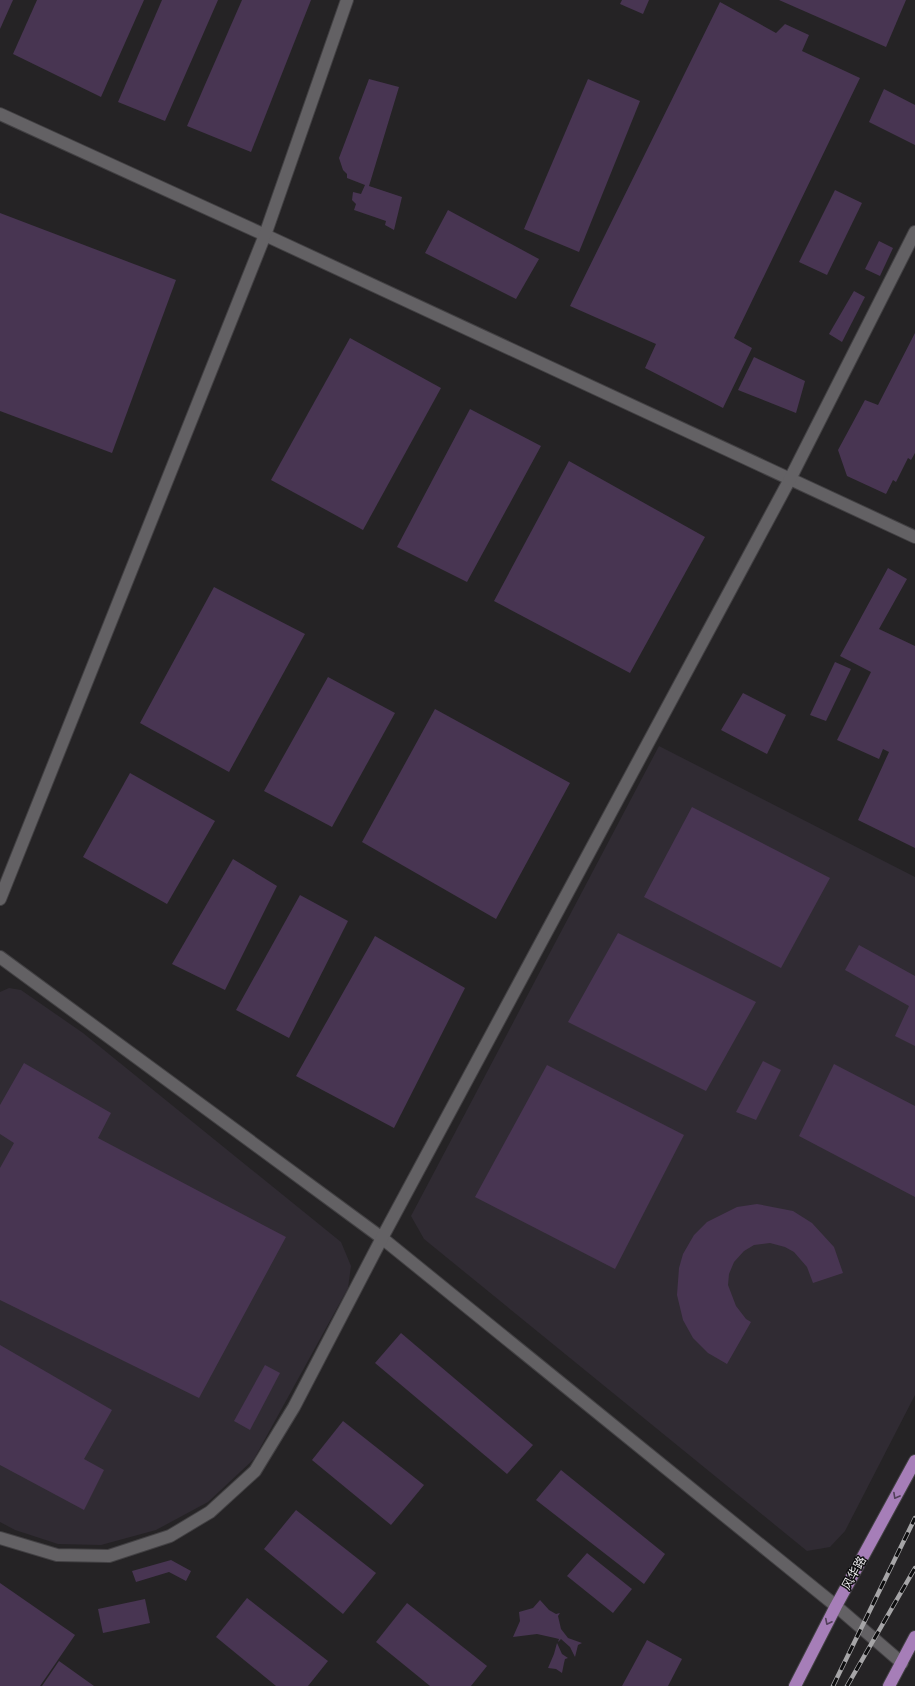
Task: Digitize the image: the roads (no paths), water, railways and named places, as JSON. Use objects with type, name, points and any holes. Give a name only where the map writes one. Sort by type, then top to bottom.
[{"type":"main road","name":"风华路","points":[[795,1686],[836,1606],[915,1461]]},
{"type":"main road","points":[[889,1686],[915,1638]]},
{"type":"street","points":[[0,899],[265,235],[347,0]]},
{"type":"street","points":[[0,114],[265,235],[915,537]]},
{"type":"street","points":[[0,1538],[57,1555],[108,1556],[170,1536],[210,1512],[255,1471],[294,1407],[382,1238],[790,479],[915,232]]},
{"type":"street","points":[[0,957],[382,1238],[836,1606],[902,1663]]},
{"type":"railway","points":[[833,1686],[915,1518]]},
{"type":"railway","points":[[847,1686],[915,1568]]}]
